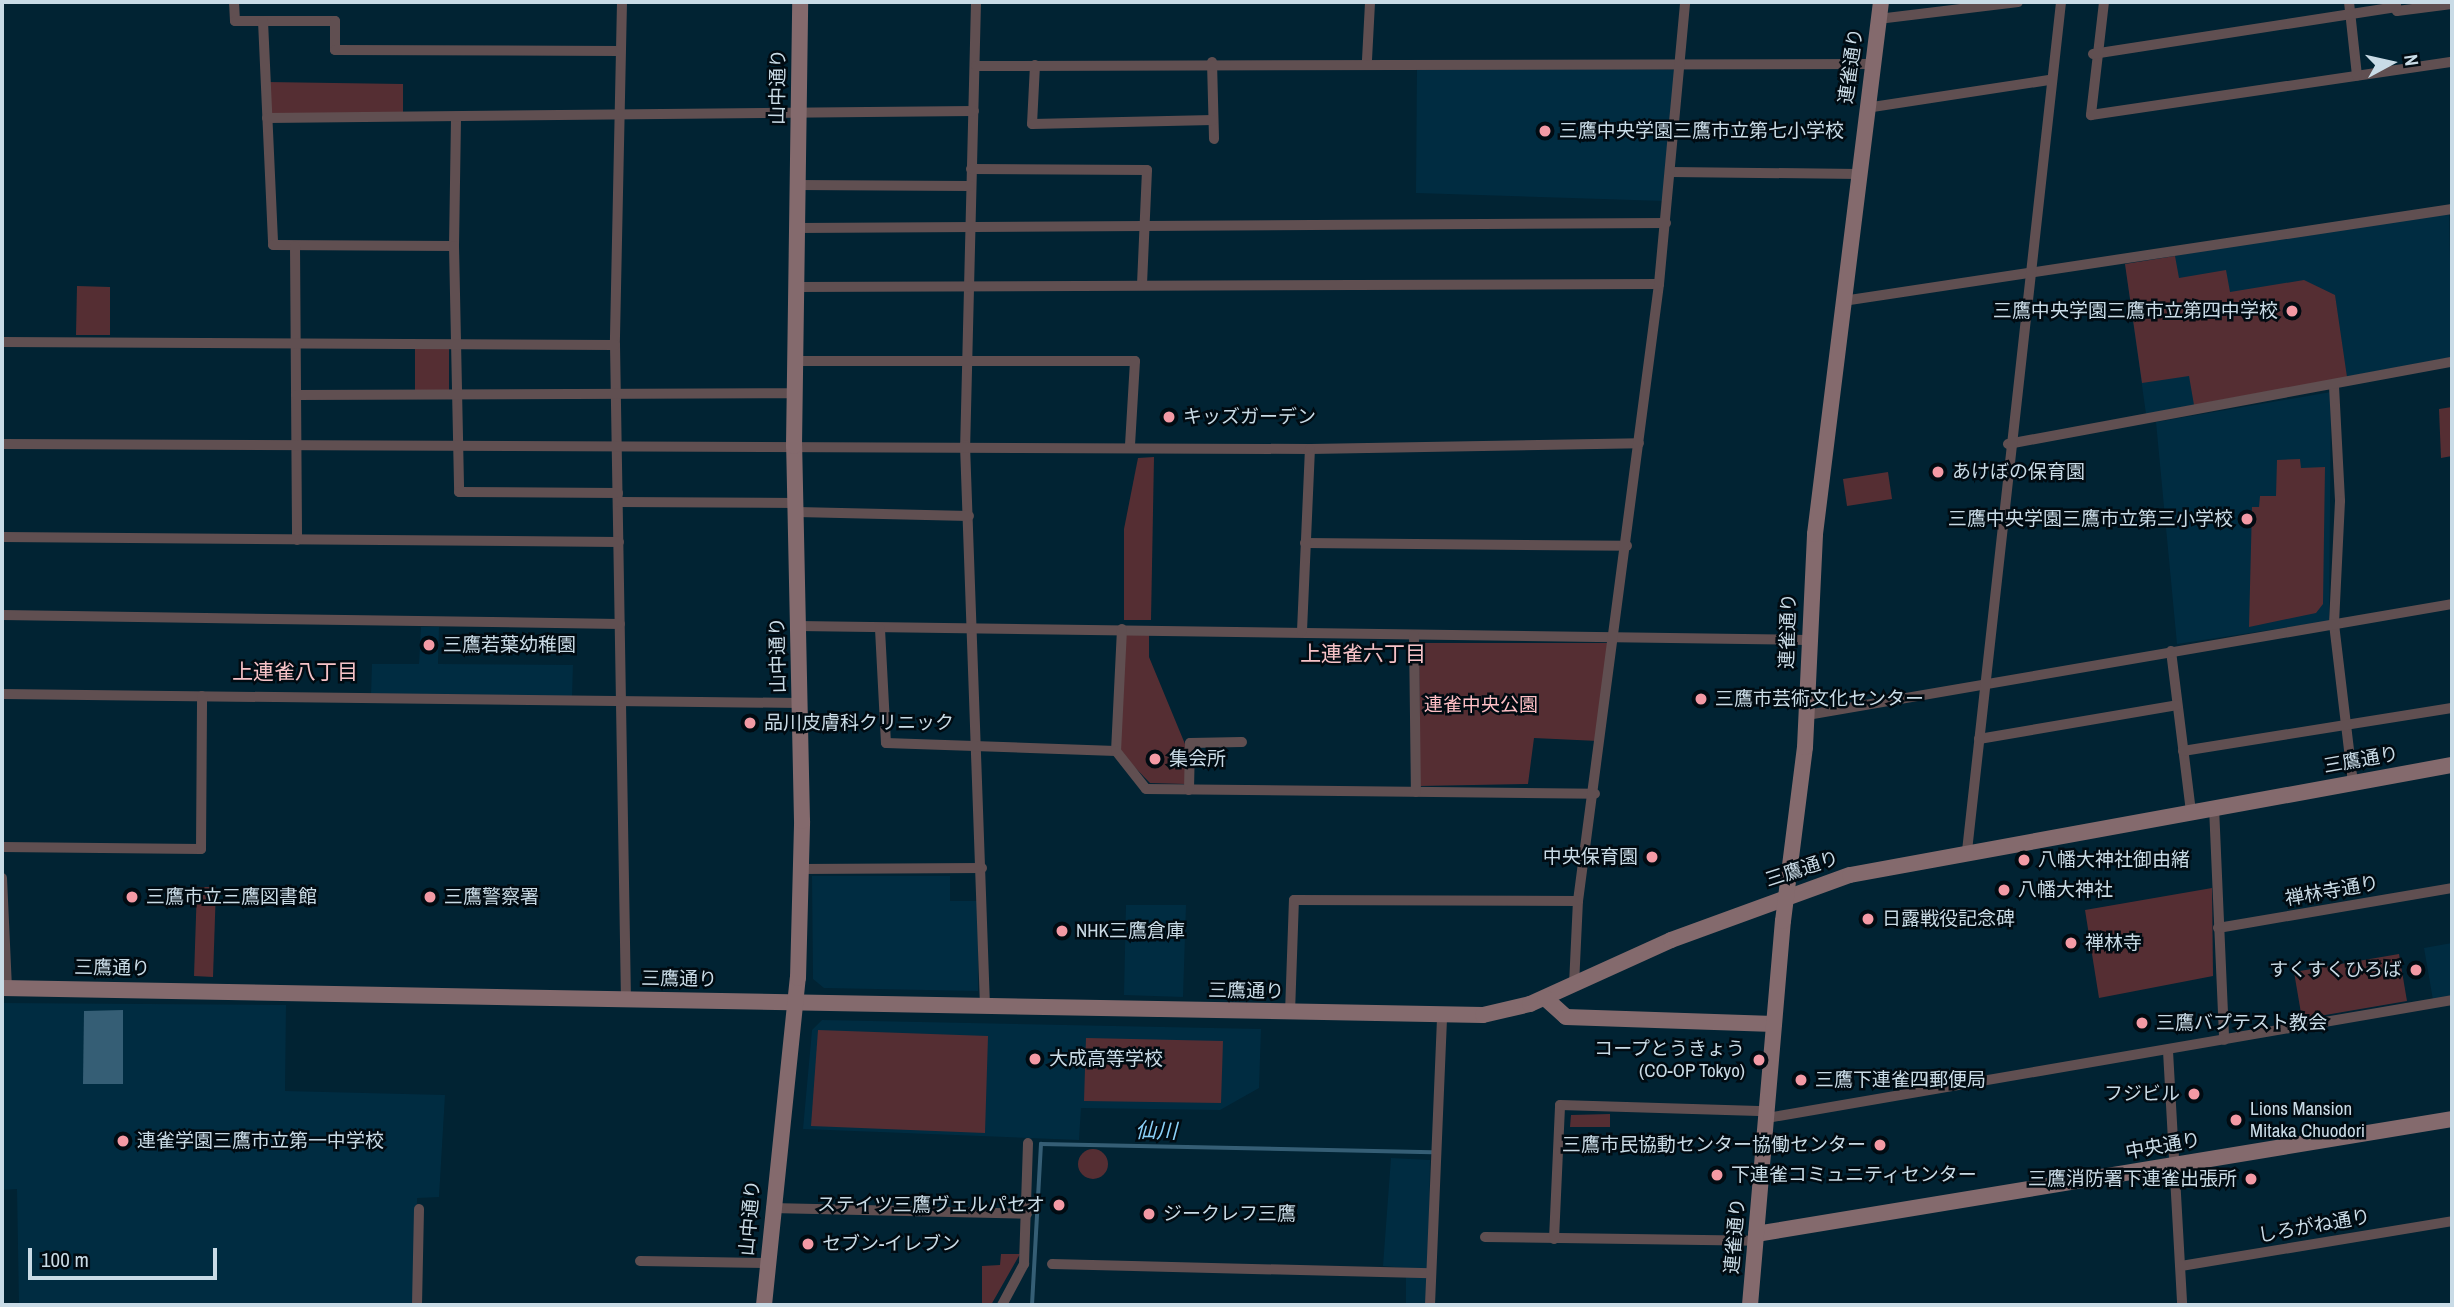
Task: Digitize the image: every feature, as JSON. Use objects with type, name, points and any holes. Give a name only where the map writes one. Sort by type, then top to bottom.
[{"type":"main road","name":"山中通り","points":[[764,1305],[771,1208],[797,1003],[800,703],[794,393],[800,2]]},
{"type":"main road","name":"連雀通り","points":[[1750,1305],[1774,1024],[1807,715],[1807,640],[1843,301],[1881,2]]},
{"type":"main road","name":"三鷹通り","points":[[5,988],[1442,1017],[1483,1015],[1545,998],[1787,894],[1967,850],[2452,765]]},
{"type":"main road","points":[[1545,998],[1566,1017],[1774,1024]]},
{"type":"main road","name":"中央通り","points":[[1756,1237],[2452,1119]]},
{"type":"street","points":[[234,2],[235,21],[335,21],[335,50],[620,51]]},
{"type":"street","points":[[622,2],[615,396],[626,999]]},
{"type":"street","points":[[976,2],[976,66],[966,286],[965,445],[976,629],[985,1007]]},
{"type":"street","points":[[1367,60],[1370,2]]},
{"type":"street","points":[[1574,985],[1578,901],[1618,636],[1666,223],[1684,63],[1685,2]]},
{"type":"street","points":[[1878,19],[2018,2]]},
{"type":"street","points":[[1967,850],[2007,444],[2049,80],[2061,2]]},
{"type":"street","points":[[2104,2],[2093,54],[2091,115],[2452,62]]},
{"type":"street","points":[[2349,2],[2357,76]]},
{"type":"street","points":[[2093,54],[2350,14],[2396,4],[2452,3]]},
{"type":"street","points":[[264,21],[273,245],[454,246]]},
{"type":"street","points":[[976,66],[1367,60],[1872,64]]},
{"type":"street","points":[[1212,62],[1214,139]]},
{"type":"street","points":[[1035,65],[1032,124],[1213,120]]},
{"type":"street","points":[[1866,108],[2049,80]]},
{"type":"street","points":[[267,118],[974,111]]},
{"type":"street","points":[[456,117],[454,396],[459,492],[969,516]]},
{"type":"street","points":[[971,169],[1147,170],[1147,226],[1142,285]]},
{"type":"street","points":[[1671,172],[1859,174]]},
{"type":"street","points":[[797,185],[970,186]]},
{"type":"street","points":[[1843,301],[2452,209]]},
{"type":"street","points":[[796,228],[1666,223]]},
{"type":"street","points":[[295,246],[297,540]]},
{"type":"street","points":[[796,287],[1659,284]]},
{"type":"street","points":[[2,342],[615,345]]},
{"type":"street","points":[[795,361],[1135,361],[1130,445]]},
{"type":"street","points":[[2007,444],[2334,386],[2452,362]]},
{"type":"street","points":[[2334,386],[2336,624],[2353,783]]},
{"type":"street","points":[[296,394],[615,396],[794,393]]},
{"type":"street","points":[[2,444],[1130,445],[1310,449],[1639,443]]},
{"type":"street","points":[[1302,631],[1310,449]]},
{"type":"street","points":[[2,537],[619,542]]},
{"type":"street","points":[[1306,543],[1627,546]]},
{"type":"street","points":[[1807,715],[2452,604]]},
{"type":"street","points":[[2,615],[620,624]]},
{"type":"street","points":[[798,626],[1807,640]]},
{"type":"street","points":[[880,629],[886,743],[1116,751]]},
{"type":"street","points":[[1122,629],[1116,751],[1146,789],[1595,794]]},
{"type":"street","points":[[1414,635],[1416,792]]},
{"type":"street","points":[[2171,651],[2191,811]]},
{"type":"street","points":[[2,694],[800,703]]},
{"type":"street","points":[[2,847],[201,849],[202,696]]},
{"type":"street","points":[[1979,738],[2177,705]]},
{"type":"street","points":[[2183,751],[2452,708]]},
{"type":"street","points":[[1189,790],[1190,743],[1242,742]]},
{"type":"street","points":[[2214,807],[2224,1040]]},
{"type":"street","points":[[800,869],[982,868]]},
{"type":"street","points":[[2,878],[5,988]]},
{"type":"street","name":"禅林寺通り","points":[[2218,928],[2452,888]]},
{"type":"street","points":[[1290,1013],[1294,900],[1578,901]]},
{"type":"street","points":[[1554,1239],[1560,1105],[1767,1114],[2168,1051],[2452,1000]]},
{"type":"street","points":[[1430,1305],[1442,1017]]},
{"type":"street","points":[[2168,1051],[2179,1165],[2182,1305]]},
{"type":"street","points":[[1002,1305],[1024,1264],[1028,1143]]},
{"type":"street","points":[[771,1208],[1027,1213]]},
{"type":"street","points":[[417,1305],[419,1209]]},
{"type":"street","name":"しろがね通り","points":[[2181,1266],[2452,1221]]},
{"type":"street","points":[[1485,1237],[1756,1237]]},
{"type":"street","points":[[640,1261],[767,1263]]},
{"type":"street","points":[[1052,1264],[1431,1273]]},
{"type":"shaded area","name":"三鷹中央学園三鷹市立第七小学校","points":[[1417,66],[1682,70],[1664,201],[1416,193]]},
{"type":"shaded area","name":"三鷹中央学園三鷹市立第四中学校","points":[[2449,210],[2452,357],[2146,414],[2125,264]]},
{"type":"shaded area","name":"三鷹中央学園三鷹市立第三小学校","points":[[2331,392],[2329,621],[2177,644],[2156,422]]},
{"type":"shaded area","name":"三鷹若葉幼稚園","points":[[421,627],[439,627],[438,664],[573,665],[572,697],[371,695],[372,664],[419,664]]},
{"type":"shaded area","points":[[812,876],[950,876],[950,901],[978,901],[978,991],[824,988],[813,979]]},
{"type":"shaded area","name":"大成高等学校","points":[[1126,905],[1186,905],[1183,997],[1124,995]]},
{"type":"shaded area","points":[[2452,943],[2452,997],[2433,1000],[2424,948]]},
{"type":"shaded area","name":"連雀学園三鷹市立第一中学校","points":[[2,1003],[286,1005],[285,1091],[445,1095],[439,1197],[417,1198],[416,1305],[19,1305],[17,1189],[2,1190]]},
{"type":"shaded area","points":[[123,1010],[123,1084],[83,1084],[84,1011]]},
{"type":"shaded area","name":"大成高等学校","points":[[822,1020],[1261,1029],[1259,1088],[1220,1110],[1081,1108],[1079,1140],[803,1129],[812,1030]]},
{"type":"shaded area","points":[[1391,1158],[1430,1160],[1428,1305],[1406,1305],[1406,1268],[1383,1266]]},
{"type":"green space","points":[[267,82],[403,84],[403,117],[267,118]]},
{"type":"green space","points":[[2175,256],[2179,278],[2226,270],[2230,292],[2304,280],[2335,295],[2347,377],[2194,405],[2189,376],[2142,383],[2125,264]]},
{"type":"green space","points":[[77,286],[110,287],[110,335],[76,335]]},
{"type":"green space","points":[[415,347],[449,347],[449,391],[415,391]]},
{"type":"green space","points":[[2452,407],[2452,456],[2441,458],[2439,409]]},
{"type":"green space","points":[[1154,457],[1151,620],[1124,620],[1124,529],[1138,458]]},
{"type":"green space","points":[[2300,459],[2301,468],[2325,467],[2323,604],[2316,613],[2249,627],[2252,507],[2259,507],[2260,496],[2276,496],[2277,460]]},
{"type":"green space","points":[[1888,472],[1892,499],[1847,506],[1843,479]]},
{"type":"green space","points":[[1125,634],[1149,634],[1149,657],[1185,744],[1185,784],[1150,783],[1120,752]]},
{"type":"green space","name":"連雀中央公園","points":[[1419,643],[1609,643],[1598,741],[1534,738],[1528,784],[1420,786]]},
{"type":"green space","points":[[197,887],[216,887],[213,977],[194,976]]},
{"type":"green space","points":[[2212,888],[2213,976],[2099,998],[2085,910]]},
{"type":"green space","points":[[2399,954],[2407,1001],[2302,1019],[2294,972]]},
{"type":"green space","points":[[818,1030],[988,1036],[985,1133],[811,1126]]},
{"type":"green space","points":[[1086,1038],[1223,1041],[1221,1103],[1084,1101]]},
{"type":"green space","points":[[1610,1114],[1610,1127],[1570,1127],[1571,1115]]},
{"type":"green space","points":[[1093,1149],[1104,1153],[1108,1164],[1104,1175],[1093,1179],[1082,1175],[1078,1164],[1082,1153]]},
{"type":"green space","points":[[1001,1254],[1020,1254],[991,1305],[982,1305],[982,1266],[1000,1265]]},
{"type":"waterway","name":"仙川","points":[[1032,1305],[1041,1144],[1432,1152]]},
{"type":"place","name":"三鷹中央学園三鷹市立第七小学校","points":[[1545,131]]},
{"type":"place","name":"三鷹中央学園三鷹市立第四中学校","points":[[2292,311]]},
{"type":"place","name":"キッズガーデン","points":[[1169,417]]},
{"type":"place","name":"あけぼの保育園","points":[[1938,472]]},
{"type":"place","name":"三鷹中央学園三鷹市立第三小学校","points":[[2247,519]]},
{"type":"place","name":"三鷹若葉幼稚園","points":[[429,645]]},
{"type":"place","name":"三鷹市芸術文化センター","points":[[1701,699]]},
{"type":"place","name":"品川皮膚科クリニック","points":[[750,723]]},
{"type":"place","name":"集会所","points":[[1155,759]]},
{"type":"place","name":"中央保育園","points":[[1652,857]]},
{"type":"place","name":"八幡大神社御由緒","points":[[2024,860]]},
{"type":"place","name":"八幡大神社","points":[[2004,890]]},
{"type":"place","name":"三鷹市立三鷹図書館","points":[[132,897]]},
{"type":"place","name":"三鷹警察署","points":[[430,897]]},
{"type":"place","name":"日露戦役記念碑","points":[[1868,919]]},
{"type":"place","name":"NHK三鷹倉庫","points":[[1062,931]]},
{"type":"place","name":"禅林寺","points":[[2071,943]]},
{"type":"place","name":"すくすくひろば","points":[[2416,970]]},
{"type":"place","name":"三鷹バプテスト教会","points":[[2142,1023]]},
{"type":"place","name":"大成高等学校","points":[[1035,1059]]},
{"type":"place","name":"コープとうきょう (CO-OP Tokyo)","points":[[1759,1060]]},
{"type":"place","name":"三鷹下連雀四郵便局","points":[[1801,1080]]},
{"type":"place","name":"フジビル","points":[[2194,1094]]},
{"type":"place","name":"Lions Mansion Mitaka Chuodori","points":[[2236,1120]]},
{"type":"place","name":"連雀学園三鷹市立第一中学校","points":[[123,1141]]},
{"type":"place","name":"三鷹市民協動センター協働センター","points":[[1880,1145]]},
{"type":"place","name":"下連雀コミュニティセンター","points":[[1717,1175]]},
{"type":"place","name":"三鷹消防署下連雀出張所","points":[[2251,1179]]},
{"type":"place","name":"ステイツ三鷹ヴェルパセオ","points":[[1059,1205]]},
{"type":"place","name":"ジークレフ三鷹","points":[[1149,1214]]},
{"type":"place","name":"セブン-イレブン","points":[[808,1244]]},
{"type":"district","name":"上連雀六丁目","points":[[1363,654]]},
{"type":"district","name":"上連雀八丁目","points":[[295,672]]}]
